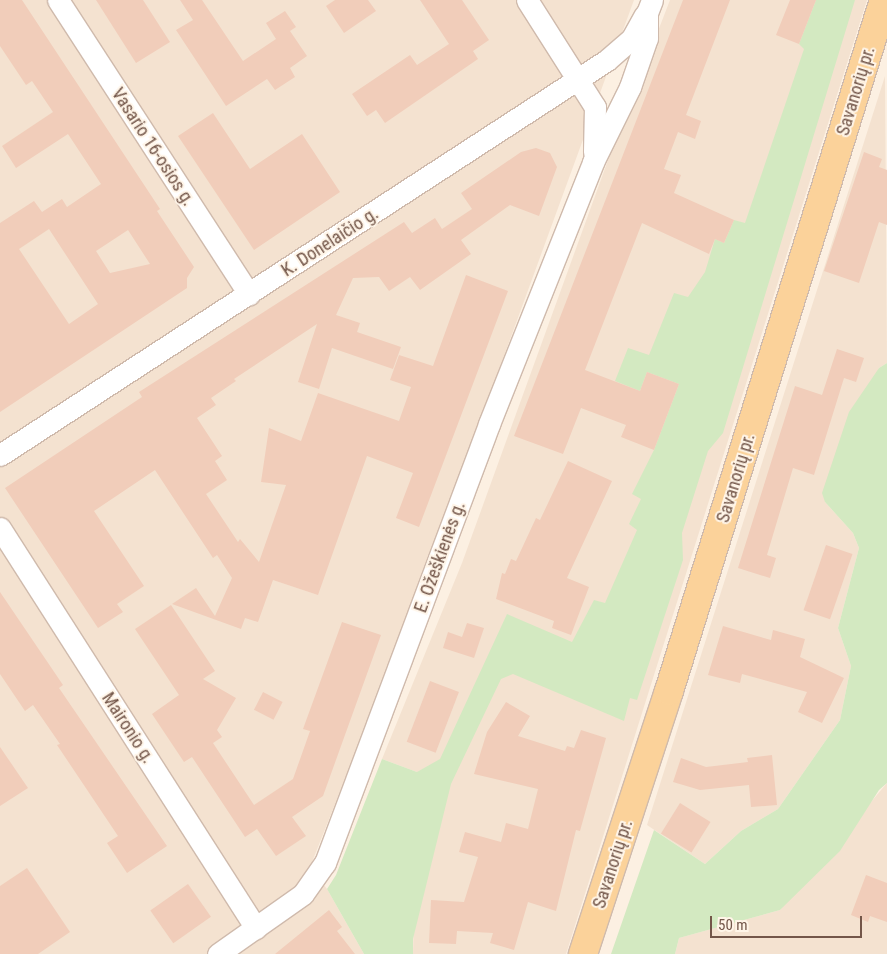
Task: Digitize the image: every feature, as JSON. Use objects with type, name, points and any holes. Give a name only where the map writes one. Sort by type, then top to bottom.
[{"type":"main road","name":"Savanorių pr.","points":[[583,954],[670,691],[884,0]]},
{"type":"street","name":"Vasario 16-osios g.","points":[[58,0],[249,294]]},
{"type":"street","name":"E. Ožeškienės g.","points":[[527,0],[595,108],[596,129],[593,162]]},
{"type":"street","name":"K. Donelaičio g.","points":[[0,456],[578,80],[632,38],[649,6]]},
{"type":"street","name":"E. Ožeškienės g.","points":[[218,954],[303,894],[325,863],[489,424],[593,162],[630,87],[647,38],[649,6]]},
{"type":"street","name":"Maironio g.","points":[[0,528],[256,928]]},
{"type":"shaded area","points":[[0,0],[634,0],[401,638],[310,867],[327,889],[364,954],[0,954]]},
{"type":"shaded area","points":[[670,0],[867,0],[566,954],[413,954],[417,772],[382,759],[462,563],[607,163]]},
{"type":"shaded area","points":[[885,76],[887,363],[879,368],[825,502],[853,533],[859,548],[838,628],[851,666],[840,720],[778,809],[741,831],[705,864],[647,825]]},
{"type":"shaded area","points":[[887,783],[887,954],[675,954],[679,938],[780,910]]},
{"type":"green space","points":[[816,0],[855,0],[723,433],[708,451],[682,533],[683,560],[637,700],[630,698],[624,721],[513,674],[501,679],[451,784],[413,939],[413,954],[364,954],[327,889],[336,875],[382,759],[417,772],[440,759],[507,614],[572,642],[594,600],[605,603],[637,530],[629,524],[641,499],[632,494],[654,450],[679,384],[647,372],[640,391],[615,381],[628,348],[649,355],[674,293],[688,297],[705,272],[715,239],[724,243],[734,220],[745,223],[804,49],[799,44]]},
{"type":"green space","points":[[887,363],[887,783],[879,790],[840,851],[780,910],[679,938],[675,954],[611,954],[654,830],[705,864],[741,831],[778,809],[840,720],[851,666],[838,628],[859,548],[853,533],[825,502],[822,493],[849,412],[879,368]]},
{"type":"building","points":[[0,0],[22,0],[160,209],[157,211],[194,267],[187,278],[187,288],[0,412],[0,223],[34,201],[42,212],[62,199],[67,207],[101,184],[68,134],[16,168],[2,146],[53,112],[32,81],[26,85],[0,46]],"holes":[[[49,229],[98,304],[69,324],[19,249]],[[128,230],[150,264],[110,273],[96,251]]]},
{"type":"building","points":[[96,0],[143,0],[170,42],[136,63]]},
{"type":"building","points":[[180,0],[202,0],[243,61],[276,39],[266,23],[285,11],[296,27],[290,31],[307,56],[290,68],[295,77],[275,90],[267,79],[226,106],[176,30],[193,20]]},
{"type":"building","points":[[335,0],[368,0],[376,11],[344,33],[326,6]]},
{"type":"building","points":[[420,0],[462,0],[489,40],[473,51],[478,59],[385,123],[376,110],[367,116],[352,94],[410,55],[417,65],[449,44]]},
{"type":"building","points":[[683,0],[730,0],[686,115],[701,121],[695,139],[678,132],[664,169],[681,175],[674,193],[734,220],[724,243],[715,239],[709,254],[642,223],[585,370],[640,391],[647,372],[679,384],[654,450],[621,437],[626,425],[581,408],[563,454],[514,436]]},
{"type":"building","points":[[790,0],[816,0],[799,44],[776,35]]},
{"type":"building","points":[[213,113],[250,169],[302,134],[340,192],[254,250],[178,136]]},
{"type":"building","points":[[536,148],[550,153],[557,167],[539,216],[510,205],[461,240],[471,254],[420,290],[410,277],[389,291],[379,277],[353,278],[336,315],[360,323],[357,332],[401,347],[393,369],[332,348],[319,389],[298,382],[317,324],[234,379],[236,381],[211,398],[216,405],[197,418],[222,456],[215,461],[227,480],[206,494],[238,542],[240,539],[259,562],[286,485],[261,482],[269,428],[301,441],[318,393],[399,421],[411,387],[390,380],[399,355],[433,366],[466,275],[508,291],[419,527],[396,518],[413,473],[367,456],[318,595],[273,580],[258,622],[245,618],[241,629],[172,604],[196,588],[215,616],[232,578],[217,555],[213,558],[155,470],[94,511],[144,586],[117,604],[123,612],[98,628],[5,488],[142,397],[139,392],[404,222],[412,233],[435,218],[442,229],[472,209],[461,193],[521,152]]},
{"type":"building","points":[[864,152],[882,159],[879,167],[887,170],[887,225],[879,222],[859,283],[824,271]]},
{"type":"building","points":[[837,349],[864,358],[856,382],[844,378],[814,475],[793,468],[767,555],[776,558],[770,578],[738,568],[795,386],[822,395]]},
{"type":"building","points":[[568,461],[612,481],[567,578],[589,587],[571,635],[552,628],[554,621],[496,599],[502,573],[505,574],[511,559],[516,561],[536,518],[540,520]]},
{"type":"building","points":[[826,545],[852,554],[830,619],[804,610]]},
{"type":"building","points":[[0,592],[63,685],[59,688],[167,846],[127,873],[107,843],[118,836],[57,745],[60,744],[33,705],[25,711],[0,674]]},
{"type":"building","points":[[171,605],[215,671],[203,679],[236,698],[217,730],[222,737],[213,743],[254,805],[293,779],[310,731],[303,729],[342,622],[381,635],[323,796],[292,817],[306,836],[276,856],[257,829],[245,837],[192,757],[184,762],[152,714],[179,695],[135,629]]},
{"type":"building","points":[[467,623],[484,628],[474,658],[443,648],[448,632],[462,637]]},
{"type":"building","points":[[723,626],[771,640],[773,630],[805,639],[800,657],[844,678],[822,723],[798,712],[807,692],[742,674],[740,683],[708,675]]},
{"type":"building","points":[[430,681],[459,692],[436,753],[407,742]]},
{"type":"building","points":[[263,692],[283,702],[274,720],[254,710]]},
{"type":"building","points":[[506,702],[530,716],[518,736],[565,751],[567,746],[574,748],[581,730],[606,738],[580,831],[576,830],[556,911],[528,902],[514,950],[490,943],[493,933],[457,931],[456,944],[429,943],[431,900],[464,902],[478,857],[459,852],[465,832],[501,842],[506,823],[528,829],[538,789],[474,774],[487,732]]},
{"type":"building","points":[[0,747],[28,788],[0,806]]},
{"type":"building","points":[[772,755],[777,805],[751,807],[749,785],[700,790],[673,782],[681,758],[706,767],[748,762],[747,758]]},
{"type":"building","points":[[680,803],[711,822],[691,853],[661,834]]},
{"type":"building","points":[[27,868],[70,932],[38,954],[0,954],[0,886]]},
{"type":"building","points":[[866,875],[887,883],[887,922],[870,916],[868,922],[851,915]]},
{"type":"building","points":[[188,884],[211,917],[173,943],[150,910]]},
{"type":"building","points":[[329,910],[342,927],[337,931],[355,954],[275,954]]}]
